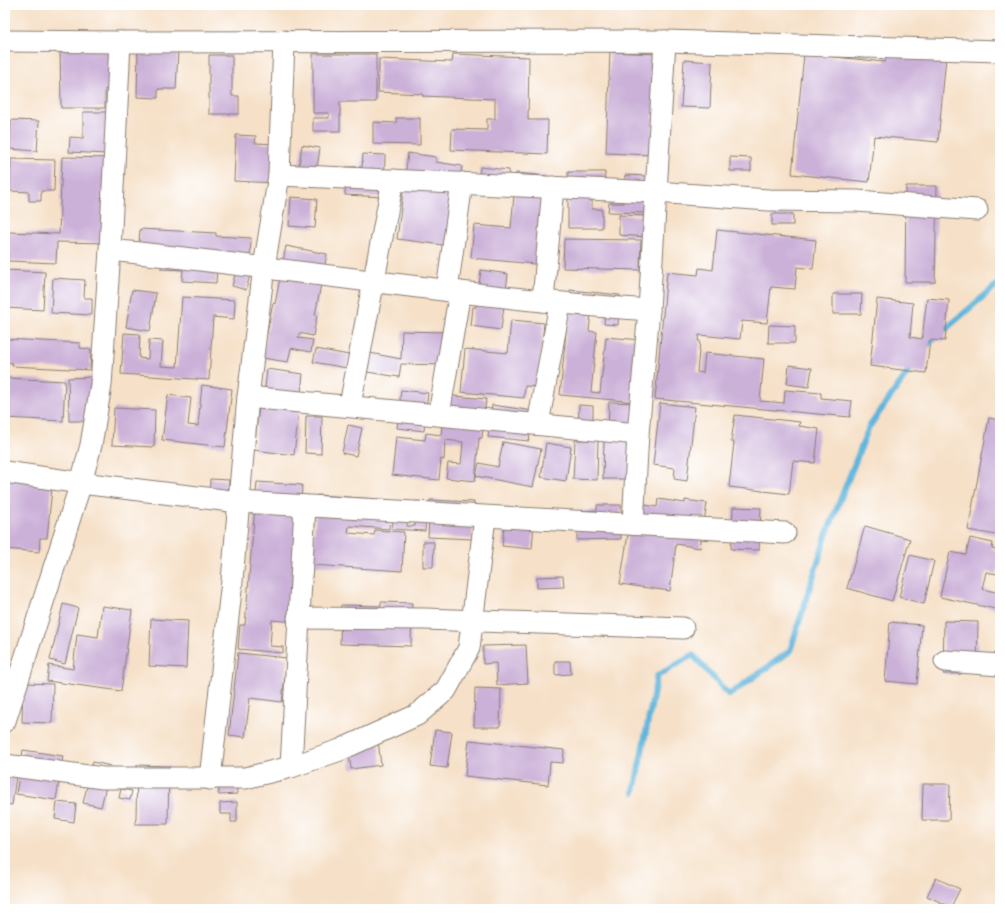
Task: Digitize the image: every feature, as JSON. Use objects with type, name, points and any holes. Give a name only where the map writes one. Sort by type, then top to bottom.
[{"type":"street","points":[[5,41],[665,41],[1000,51]]},
{"type":"street","points":[[210,779],[231,589],[248,397],[264,267],[279,175],[284,41]]},
{"type":"street","points":[[633,524],[638,434],[649,310],[665,41]]},
{"type":"street","points":[[5,720],[12,673],[81,483],[91,445],[101,385],[110,250],[120,42]]},
{"type":"street","points":[[279,175],[462,182],[655,192],[769,200],[857,201],[977,210]]},
{"type":"street","points":[[350,405],[393,180]]},
{"type":"street","points":[[439,414],[454,291],[462,182]]},
{"type":"street","points":[[538,424],[552,303],[553,187]]},
{"type":"street","points":[[110,250],[264,267],[312,275],[374,281],[552,303],[649,310]]},
{"type":"street","points":[[248,397],[350,405],[638,434]]},
{"type":"street","points":[[5,472],[81,483],[239,502],[785,533]]},
{"type":"street","points":[[291,767],[305,506]]},
{"type":"street","points":[[5,765],[103,778],[245,778],[291,767],[340,750],[417,715],[446,690],[469,648],[485,517]]},
{"type":"street","points":[[298,618],[473,621],[683,628]]},
{"type":"street","points":[[945,661],[1000,665]]},
{"type":"building","points":[[112,47],[113,89],[105,89],[105,108],[61,108],[60,48]]},
{"type":"building","points":[[138,50],[178,51],[176,89],[158,89],[158,98],[137,97]]},
{"type":"building","points":[[886,51],[946,57],[938,142],[874,136],[869,182],[792,174],[804,54],[885,62]]},
{"type":"building","points":[[610,52],[657,54],[652,155],[606,153]]},
{"type":"building","points":[[313,54],[376,54],[376,102],[340,102],[340,131],[313,131],[313,118],[329,118],[329,113],[313,113]]},
{"type":"building","points":[[453,54],[529,57],[528,120],[548,120],[547,154],[451,150],[452,129],[487,130],[487,119],[495,119],[495,99],[422,96],[423,94],[378,92],[379,59],[452,62]]},
{"type":"building","points":[[209,55],[232,55],[232,96],[239,96],[239,114],[209,114]]},
{"type":"building","points":[[684,60],[712,62],[710,108],[681,107]]},
{"type":"building","points":[[83,112],[108,112],[107,154],[69,152],[70,137],[83,138]]},
{"type":"building","points":[[396,118],[420,118],[420,145],[373,144],[373,122],[396,123]]},
{"type":"building","points":[[11,120],[39,121],[37,151],[10,149]]},
{"type":"building","points":[[236,135],[256,136],[255,143],[277,144],[276,183],[234,181]]},
{"type":"building","points":[[302,145],[320,148],[315,181],[297,179]]},
{"type":"building","points":[[408,153],[436,157],[436,162],[462,166],[451,246],[397,239]]},
{"type":"building","points":[[363,154],[385,155],[384,197],[345,195],[346,167],[362,167]]},
{"type":"building","points":[[62,157],[112,158],[109,243],[57,242],[56,263],[8,261],[9,232],[59,234]]},
{"type":"building","points":[[730,157],[751,158],[751,171],[730,171]]},
{"type":"building","points":[[11,159],[55,160],[54,191],[41,191],[41,201],[29,201],[29,192],[10,191]]},
{"type":"building","points":[[480,167],[509,170],[507,191],[478,189]]},
{"type":"building","points":[[568,172],[605,172],[604,191],[592,191],[592,209],[602,209],[602,228],[568,228]]},
{"type":"building","points":[[516,173],[547,176],[543,230],[545,265],[471,258],[474,225],[511,228]]},
{"type":"building","points":[[625,175],[647,176],[646,213],[608,212],[609,203],[624,203]]},
{"type":"building","points":[[906,186],[937,186],[935,282],[905,282]]},
{"type":"building","points":[[291,197],[317,199],[315,228],[289,226]]},
{"type":"building","points":[[772,214],[793,214],[793,225],[772,225]]},
{"type":"building","points":[[619,215],[648,216],[647,237],[619,235]]},
{"type":"building","points":[[140,229],[216,233],[216,236],[251,238],[250,260],[218,258],[216,283],[182,281],[183,270],[161,269],[162,257],[138,256]]},
{"type":"building","points":[[717,230],[816,240],[813,269],[797,267],[795,289],[771,287],[767,323],[742,321],[740,339],[699,335],[698,341],[700,341],[697,372],[703,373],[705,353],[764,359],[760,401],[784,403],[785,390],[821,393],[821,398],[852,401],[850,417],[655,399],[667,272],[698,275],[699,268],[713,270]]},
{"type":"building","points":[[564,239],[641,240],[640,270],[563,268]]},
{"type":"building","points":[[286,246],[327,254],[315,315],[317,315],[313,336],[299,333],[298,338],[313,340],[311,352],[291,348],[288,362],[262,358],[273,303],[275,304]]},
{"type":"building","points":[[238,263],[252,267],[246,290],[232,286]]},
{"type":"building","points":[[6,270],[45,272],[43,310],[5,308]]},
{"type":"building","points":[[481,270],[508,274],[501,330],[471,326],[473,307],[476,307]]},
{"type":"building","points":[[53,278],[85,280],[84,298],[92,298],[92,315],[51,313]]},
{"type":"building","points":[[132,290],[156,293],[150,331],[126,327]]},
{"type":"building","points":[[570,290],[620,295],[618,325],[604,324],[605,313],[591,312],[589,331],[597,332],[591,392],[600,393],[606,337],[642,340],[636,402],[560,395]]},
{"type":"building","points":[[833,294],[862,294],[861,314],[833,314]]},
{"type":"building","points":[[182,297],[235,300],[234,319],[213,317],[209,380],[121,374],[124,333],[140,334],[139,358],[148,359],[149,340],[163,341],[161,366],[177,367]]},
{"type":"building","points":[[927,298],[949,300],[945,341],[930,340],[926,373],[870,366],[877,299],[913,303],[910,337],[922,339]]},
{"type":"building","points":[[511,320],[544,323],[538,387],[525,386],[524,398],[461,392],[465,349],[508,353]]},
{"type":"building","points":[[769,325],[795,326],[795,343],[768,343]]},
{"type":"building","points":[[402,331],[446,332],[445,365],[401,364],[399,377],[367,372],[370,353],[401,359]]},
{"type":"building","points":[[5,339],[80,343],[80,348],[91,349],[90,370],[12,366],[13,363],[5,362]]},
{"type":"building","points":[[316,349],[349,355],[347,368],[313,362]]},
{"type":"building","points":[[789,365],[812,368],[809,387],[787,384]]},
{"type":"building","points":[[267,369],[303,374],[294,455],[254,450],[259,406],[263,407]]},
{"type":"building","points":[[92,377],[94,421],[69,421],[68,378]]},
{"type":"building","points":[[5,378],[65,381],[63,421],[5,418]]},
{"type":"building","points":[[202,385],[232,389],[225,447],[162,440],[168,395],[191,398],[188,425],[198,426]]},
{"type":"building","points":[[401,390],[428,393],[424,431],[397,428]]},
{"type":"building","points":[[445,395],[486,399],[482,438],[479,438],[475,481],[446,478],[448,463],[461,464],[463,442],[445,440],[444,460],[441,459],[439,480],[392,475],[396,437],[425,440],[426,433],[441,435]]},
{"type":"building","points":[[609,402],[639,403],[637,437],[608,435]]},
{"type":"building","points":[[660,403],[695,407],[687,481],[674,479],[675,468],[653,465]]},
{"type":"building","points":[[492,405],[534,411],[529,441],[488,437]]},
{"type":"building","points":[[579,405],[593,406],[593,433],[578,433]]},
{"type":"building","points":[[114,408],[155,410],[154,447],[112,445]]},
{"type":"building","points":[[735,415],[800,422],[799,426],[819,429],[815,463],[793,461],[789,494],[729,487],[734,442],[731,442]]},
{"type":"building","points":[[306,416],[322,416],[321,454],[305,453]]},
{"type":"building","points":[[989,418],[1000,420],[1000,519],[996,535],[968,530]]},
{"type":"building","points":[[348,425],[362,428],[356,456],[342,453]]},
{"type":"building","points":[[575,440],[598,440],[597,480],[573,479]]},
{"type":"building","points":[[604,441],[634,441],[633,479],[603,479]]},
{"type":"building","points":[[503,442],[541,449],[533,487],[476,476],[479,463],[498,467]]},
{"type":"building","points":[[546,443],[571,447],[566,481],[541,477]]},
{"type":"building","points":[[5,465],[54,469],[47,538],[40,538],[39,552],[5,549]]},
{"type":"building","points":[[210,479],[229,480],[228,503],[209,503]]},
{"type":"building","points":[[257,482],[302,485],[295,622],[272,620],[270,646],[283,647],[283,653],[238,649],[240,625],[245,625]]},
{"type":"building","points":[[317,495],[391,500],[389,529],[349,526],[348,533],[374,535],[375,530],[404,532],[402,571],[312,565]]},
{"type":"building","points":[[658,499],[685,503],[685,500],[707,503],[700,548],[676,544],[670,591],[620,584],[633,503],[657,507]]},
{"type":"building","points":[[430,500],[474,502],[472,539],[428,537]]},
{"type":"building","points":[[416,501],[427,502],[425,531],[392,529],[394,505],[408,506],[407,526],[415,526]]},
{"type":"building","points":[[597,505],[621,505],[621,539],[577,540],[577,511],[597,510]]},
{"type":"building","points":[[506,507],[534,524],[532,549],[502,546]]},
{"type":"building","points":[[733,507],[761,508],[759,550],[731,549]]},
{"type":"building","points":[[865,526],[910,539],[892,601],[847,588]]},
{"type":"building","points":[[970,538],[993,543],[992,549],[1000,551],[997,574],[986,572],[982,589],[1000,593],[1000,610],[940,597],[950,552],[966,555]]},
{"type":"building","points":[[423,542],[434,542],[433,567],[423,567]]},
{"type":"building","points":[[910,555],[934,561],[924,604],[899,597]]},
{"type":"building","points":[[563,576],[564,587],[537,588],[537,577]]},
{"type":"building","points":[[381,602],[412,603],[411,646],[340,644],[341,605],[381,606]]},
{"type":"building","points":[[63,604],[78,608],[65,664],[50,660]]},
{"type":"building","points":[[102,606],[132,610],[121,691],[47,681],[49,665],[73,669],[77,634],[98,637]]},
{"type":"building","points":[[151,619],[188,621],[186,668],[149,666]]},
{"type":"building","points":[[944,621],[978,622],[977,669],[961,668],[961,674],[943,674]]},
{"type":"building","points":[[890,622],[922,625],[917,684],[885,681]]},
{"type":"building","points":[[526,645],[528,683],[497,685],[496,663],[483,664],[483,646]]},
{"type":"building","points":[[238,653],[287,658],[282,702],[250,698],[245,737],[229,735]]},
{"type":"building","points":[[555,661],[570,661],[571,674],[555,675]]},
{"type":"building","points":[[23,683],[53,684],[52,723],[22,722]]},
{"type":"building","points":[[475,688],[501,689],[500,727],[474,727]]},
{"type":"building","points":[[435,730],[452,732],[447,768],[430,766]]},
{"type":"building","points":[[377,732],[381,765],[351,769],[347,737]]},
{"type":"building","points":[[469,740],[564,750],[563,763],[550,762],[548,785],[465,776]]},
{"type":"building","points":[[23,750],[63,756],[56,800],[16,794]]},
{"type":"building","points":[[93,762],[111,766],[101,807],[83,803]]},
{"type":"building","points":[[137,765],[169,766],[168,824],[135,824]]},
{"type":"building","points":[[236,770],[237,794],[219,795],[218,771]]},
{"type":"building","points":[[5,774],[16,776],[12,805],[5,804]]},
{"type":"building","points":[[923,784],[950,784],[949,820],[922,820]]},
{"type":"building","points":[[121,789],[132,791],[130,800],[119,798]]},
{"type":"building","points":[[57,802],[76,804],[74,822],[55,819]]},
{"type":"building","points":[[237,802],[237,822],[231,822],[231,814],[220,814],[220,803]]},
{"type":"building","points":[[936,878],[960,889],[951,907],[927,896]]},
{"type":"waterway","points":[[925,347],[1000,282]]},
{"type":"waterway","points":[[634,792],[657,676],[693,655],[729,695],[790,651],[826,536],[869,427],[913,365]]}]
